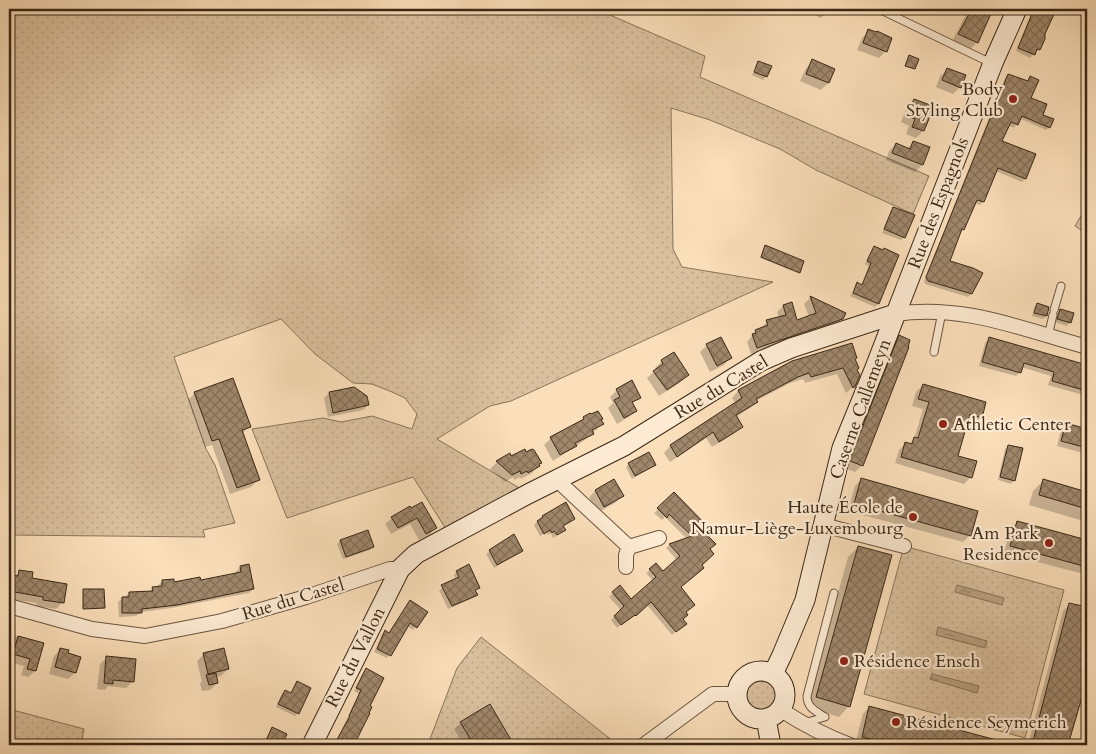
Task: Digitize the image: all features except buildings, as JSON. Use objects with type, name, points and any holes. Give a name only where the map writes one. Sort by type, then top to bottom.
[{"type":"street","name":"Rue des Espagnols","points":[[895,314],[993,63],[1017,9]]},
{"type":"street","points":[[895,314],[919,311],[983,317],[1087,347]]},
{"type":"street","name":"Rue du Castel","points":[[9,606],[92,629],[145,636],[222,621],[306,597],[390,569],[400,569],[416,554],[494,511],[624,446],[761,361],[791,348],[895,314]]},
{"type":"street","name":"Caserne Callemeyn","points":[[773,674],[805,600],[842,448],[895,314]]},
{"type":"street","points":[[557,480],[629,548]]},
{"type":"street","points":[[823,525],[904,546]]},
{"type":"street","points":[[626,567],[626,555],[629,548],[659,538]]},
{"type":"street","name":"Rue du Vallon","points":[[312,745],[400,569]]},
{"type":"street","points":[[771,745],[774,714],[785,694],[779,679],[773,674],[764,671],[754,672],[745,677],[739,685],[737,694],[738,703],[749,716],[757,719],[774,714],[801,723],[832,739],[850,745]]},
{"type":"street","points":[[644,745],[712,694],[737,694]]},
{"type":"lane","points":[[879,9],[993,63]]},
{"type":"lane","points":[[1048,336],[1061,286]]},
{"type":"lane","points":[[934,352],[942,312]]},
{"type":"lane","points":[[801,723],[825,717],[810,707],[807,703],[807,696],[834,593]]},
{"type":"shaded area","points":[[9,9],[596,9],[705,56],[700,77],[929,176],[913,214],[816,170],[780,149],[710,120],[671,108],[673,249],[682,267],[773,282],[511,401],[490,406],[437,439],[521,489],[446,529],[413,477],[287,518],[252,429],[323,418],[341,422],[372,416],[412,429],[417,414],[405,398],[372,384],[353,383],[315,354],[281,319],[174,357],[206,449],[215,465],[235,523],[203,530],[205,537],[9,535]]},
{"type":"shaded area","points":[[1087,206],[1087,234],[1075,226]]},
{"type":"shaded area","points":[[904,546],[1064,590],[1025,738],[864,694]]},
{"type":"shaded area","points":[[481,637],[618,745],[431,745],[430,739],[457,668]]},
{"type":"shaded area","points":[[761,681],[772,685],[776,696],[772,707],[761,711],[750,707],[746,696],[750,685]]},
{"type":"shaded area","points":[[9,709],[84,729],[81,745],[9,745]]},
{"type":"water","points":[[957,585],[1004,598],[1002,605],[955,592]]},
{"type":"water","points":[[938,627],[987,641],[985,648],[936,635]]},
{"type":"water","points":[[932,674],[979,686],[977,693],[930,679]]},
{"type":"place","name":"Body Styling Club","points":[[1013,99]]},
{"type":"place","name":"Athletic Center","points":[[943,424]]},
{"type":"place","name":"Haute École de Namur-Liège-Luxembourg","points":[[913,517]]},
{"type":"place","name":"Am Park Residence","points":[[1049,543]]},
{"type":"place","name":"Résidence Ensch","points":[[844,661]]},
{"type":"place","name":"Résidence Seymerich","points":[[896,722]]}]
